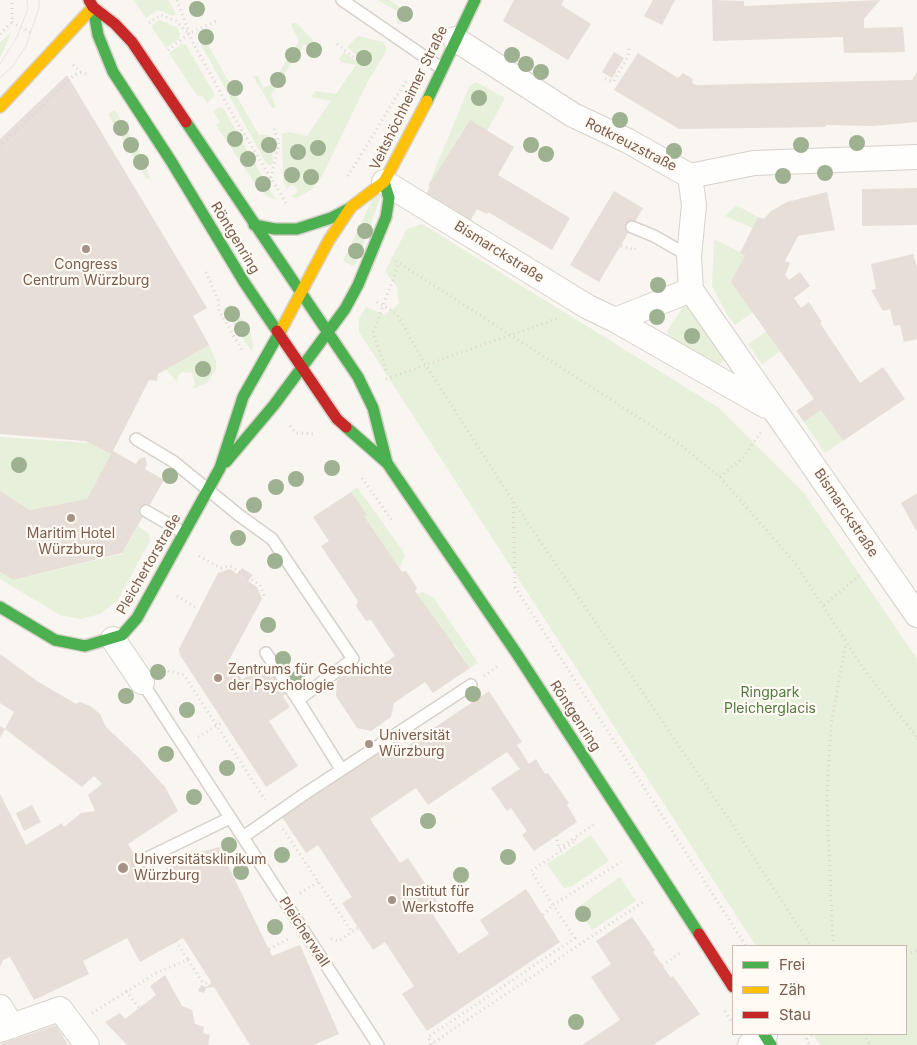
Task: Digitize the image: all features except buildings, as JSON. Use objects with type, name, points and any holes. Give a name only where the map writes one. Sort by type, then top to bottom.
[{"type":"main road","name":"Veitshöchheimer Straße","points":[[302,293],[329,240],[351,207],[384,182],[412,131],[475,0]]},
{"type":"main road","points":[[0,107],[91,3]]},
{"type":"main road","name":"Röntgenring","points":[[91,3],[132,42],[328,333],[367,394],[373,408],[387,463]]},
{"type":"main road","name":"Röntgenring","points":[[91,3],[98,35],[113,72],[279,336],[337,419],[387,463],[473,587],[732,986]]},
{"type":"main road","name":"Veitshöchheimer Straße","points":[[302,370],[328,333],[358,284],[386,218],[389,198],[384,182]]},
{"type":"main road","points":[[254,225],[275,229],[297,229],[322,222],[351,207]]},
{"type":"main road","name":"Pleichertorstraße","points":[[0,607],[55,640],[85,646],[122,635],[137,618],[209,491],[220,468],[236,415],[302,293]]},
{"type":"main road","name":"Pleichertorstraße","points":[[220,468],[274,406],[302,370]]},
{"type":"street","name":"Rotkreuzstraße","points":[[455,39],[580,119],[628,141],[690,176],[754,163],[917,157]]},
{"type":"street","points":[[615,320],[691,290],[689,256],[694,205],[690,176]]},
{"type":"street","name":"Bismarckstraße","points":[[384,182],[588,307],[615,320],[775,411]]},
{"type":"street","name":"Bismarckstraße","points":[[691,290],[879,560],[914,605]]},
{"type":"street","points":[[725,382],[728,369],[737,358]]},
{"type":"street","name":"Pleicherwall","points":[[113,639],[142,682]]},
{"type":"street","points":[[4,1021],[43,1015],[60,1009],[87,1045]]},
{"type":"lane","points":[[342,0],[441,68]]},
{"type":"lane","points":[[632,227],[654,236],[689,256]]},
{"type":"lane","points":[[136,439],[174,462],[272,539],[353,659],[298,700]]},
{"type":"lane","points":[[146,511],[185,533]]},
{"type":"lane","points":[[266,653],[341,769]]},
{"type":"lane","name":"Pleicherwall","points":[[142,682],[378,1045]]},
{"type":"lane","points":[[243,837],[341,769],[471,685]]},
{"type":"lane","points":[[139,862],[230,818]]},
{"type":"path","points":[[0,34],[12,22],[12,0]]},
{"type":"path","points":[[177,0],[190,33],[238,124],[290,209]]},
{"type":"path","points":[[146,28],[149,23],[161,15],[176,21],[190,33]]},
{"type":"path","points":[[167,50],[190,33],[216,21]]},
{"type":"path","points":[[12,22],[38,38]]},
{"type":"path","points":[[337,44],[356,58]]},
{"type":"path","points":[[605,79],[614,82],[628,57],[629,48]]},
{"type":"path","points":[[346,179],[422,55]]},
{"type":"path","points":[[0,147],[74,75],[81,72]]},
{"type":"path","points":[[271,179],[279,144],[273,126]]},
{"type":"path","points":[[588,307],[510,335],[388,377],[373,333],[399,263],[510,335],[678,443],[720,477],[795,563],[824,605],[846,643],[917,737]]},
{"type":"path","points":[[204,268],[218,300],[220,312],[245,355],[248,368],[255,378]]},
{"type":"path","points":[[382,307],[397,314],[425,364],[513,501],[732,824],[810,945]]},
{"type":"path","points":[[274,406],[296,433],[320,434]]},
{"type":"path","points":[[720,477],[743,458],[775,411]]},
{"type":"path","points":[[513,501],[515,587],[745,945]]},
{"type":"path","points":[[824,605],[879,560]]},
{"type":"path","points":[[221,568],[230,566],[260,585],[264,596]]},
{"type":"path","points":[[193,606],[198,609]]},
{"type":"path","points":[[834,945],[827,798],[831,724],[846,643]]},
{"type":"path","points":[[204,704],[266,802]]},
{"type":"path","points":[[185,746],[223,722]]},
{"type":"path","points":[[556,835],[558,849],[618,809]]},
{"type":"path","points":[[283,828],[352,932],[359,927]]},
{"type":"path","points":[[574,838],[576,841],[531,871],[575,938],[428,1037],[431,1044],[667,886]]},
{"type":"path","points":[[542,915],[553,905],[642,848]]},
{"type":"path","points":[[269,949],[303,931]]},
{"type":"path","points":[[176,941],[203,983],[212,983]]},
{"type":"path","points":[[662,965],[684,950]]},
{"type":"path","points":[[92,1013],[158,972],[188,960]]},
{"type":"path","points":[[126,991],[139,1008]]},
{"type":"path","points":[[804,1035],[810,1045]]},
{"type":"path","points":[[806,1039],[812,1035]]},
{"type":"green space","points":[[134,0],[168,0],[176,14],[173,16],[158,10],[146,18]]},
{"type":"green space","points":[[378,0],[389,0],[412,15],[410,19],[400,24],[397,23],[397,11]]},
{"type":"green space","points":[[159,20],[177,27],[180,34],[179,39],[166,48],[151,26]]},
{"type":"green space","points":[[297,23],[319,47],[321,55],[316,56],[309,43],[303,46],[271,95],[276,107],[272,108],[253,76],[258,76],[263,88],[272,84],[299,41],[291,25]]},
{"type":"green space","points":[[205,31],[211,37],[207,43],[230,84],[239,86],[236,95],[259,135],[268,135],[272,138],[273,162],[271,166],[266,163],[198,39],[199,34]]},
{"type":"green space","points":[[11,33],[2,54],[0,57],[0,42]]},
{"type":"green space","points":[[358,36],[383,42],[387,49],[367,83],[321,178],[311,190],[296,198],[291,196],[298,192],[296,187],[290,185],[287,190],[283,180],[282,134],[289,132],[307,136],[331,101],[311,97],[315,91],[336,94],[356,65],[341,62],[339,59],[344,52],[354,60],[357,56],[347,47]]},
{"type":"green space","points":[[182,44],[186,45],[215,95],[207,103],[202,95],[198,97],[169,53]]},
{"type":"green space","points":[[476,82],[505,98],[487,131],[469,121],[428,186],[470,85]]},
{"type":"green space","points":[[220,107],[223,108],[276,200],[266,196],[255,184],[216,125],[220,122],[213,111]]},
{"type":"green space","points":[[115,110],[145,161],[150,179],[146,178],[108,114]]},
{"type":"green space","points":[[382,193],[355,267],[343,261],[375,194]]},
{"type":"green space","points":[[736,205],[758,217],[753,228],[725,216]]},
{"type":"green space","name":"Ringpark Pleicherglacis","points":[[422,224],[719,408],[804,493],[917,659],[917,1045],[820,1045],[814,1035],[907,1035],[907,945],[755,945],[359,332],[359,319],[366,307],[385,315],[399,304],[397,287],[385,271],[407,229]]},
{"type":"green space","points":[[714,239],[745,255],[732,282],[753,312],[735,325],[726,313],[712,286]]},
{"type":"green space","points":[[231,304],[250,331],[253,344],[252,352],[223,309]]},
{"type":"green space","points":[[683,307],[692,307],[727,356],[720,364],[712,365],[671,342],[667,331]]},
{"type":"green space","points":[[767,331],[781,351],[762,364],[748,344]]},
{"type":"green space","points":[[209,345],[216,360],[216,369],[207,383],[192,389],[195,384],[192,373],[182,372],[178,376],[177,382],[166,369]]},
{"type":"green space","points":[[821,410],[843,441],[825,453],[804,422]]},
{"type":"green space","points":[[0,437],[89,443],[111,454],[87,499],[30,510],[0,491]]},
{"type":"green space","points":[[357,487],[403,551],[405,557],[399,568],[364,516],[366,515],[351,492]]},
{"type":"green space","points":[[138,526],[149,534],[150,541],[117,601],[100,614],[80,619],[60,615],[0,579],[0,572],[13,580],[122,554]]},
{"type":"green space","points":[[423,592],[434,598],[478,663],[470,668],[455,645],[452,646],[417,594]]},
{"type":"green space","points":[[591,835],[609,861],[571,887],[564,888],[547,864]]},
{"type":"green space","points":[[620,877],[636,901],[592,930],[578,907]]},
{"type":"tram line","points":[[0,64],[17,37],[28,8],[27,0]]},
{"type":"tram line","points":[[0,78],[12,67],[26,46],[39,8],[39,0]]},
{"type":"traffic: fast","points":[[427,101],[475,0]]},
{"type":"traffic: fast","points":[[93,7],[98,35],[113,72],[171,161],[244,282],[277,331]]},
{"type":"traffic: fast","points":[[186,122],[358,377],[373,408],[387,463]]},
{"type":"traffic: fast","points":[[226,462],[274,405],[345,309],[358,285],[386,217],[389,198],[384,182]]},
{"type":"traffic: fast","points":[[254,225],[275,229],[297,229],[331,218],[350,208]]},
{"type":"traffic: fast","points":[[0,607],[55,640],[85,646],[122,635],[137,618],[220,468],[243,397],[282,328]]},
{"type":"traffic: fast","points":[[346,427],[387,463],[517,654],[699,934]]},
{"type":"traffic: fast","points":[[765,1035],[771,1045]]},
{"type":"traffic: slow","points":[[0,107],[93,7]]},
{"type":"traffic: slow","points":[[282,328],[329,240],[351,207],[384,182],[427,101]]},
{"type":"traffic: jam","points":[[89,0],[93,7],[115,24],[132,42],[186,122]]},
{"type":"traffic: jam","points":[[277,331],[337,419],[346,427]]},
{"type":"traffic: jam","points":[[699,934],[732,985]]},
{"type":"place","name":"Congress Centrum Würzburg","points":[[86,249]]},
{"type":"place","name":"Maritim Hotel Würzburg","points":[[71,518]]},
{"type":"place","name":"Zentrums für Geschichte der Psychologie","points":[[218,678]]},
{"type":"place","name":"Universität Würzburg","points":[[369,744]]},
{"type":"place","name":"Universitätsklinikum Würzburg","points":[[123,868]]},
{"type":"place","name":"Institut für Werkstoffe","points":[[392,900]]}]
